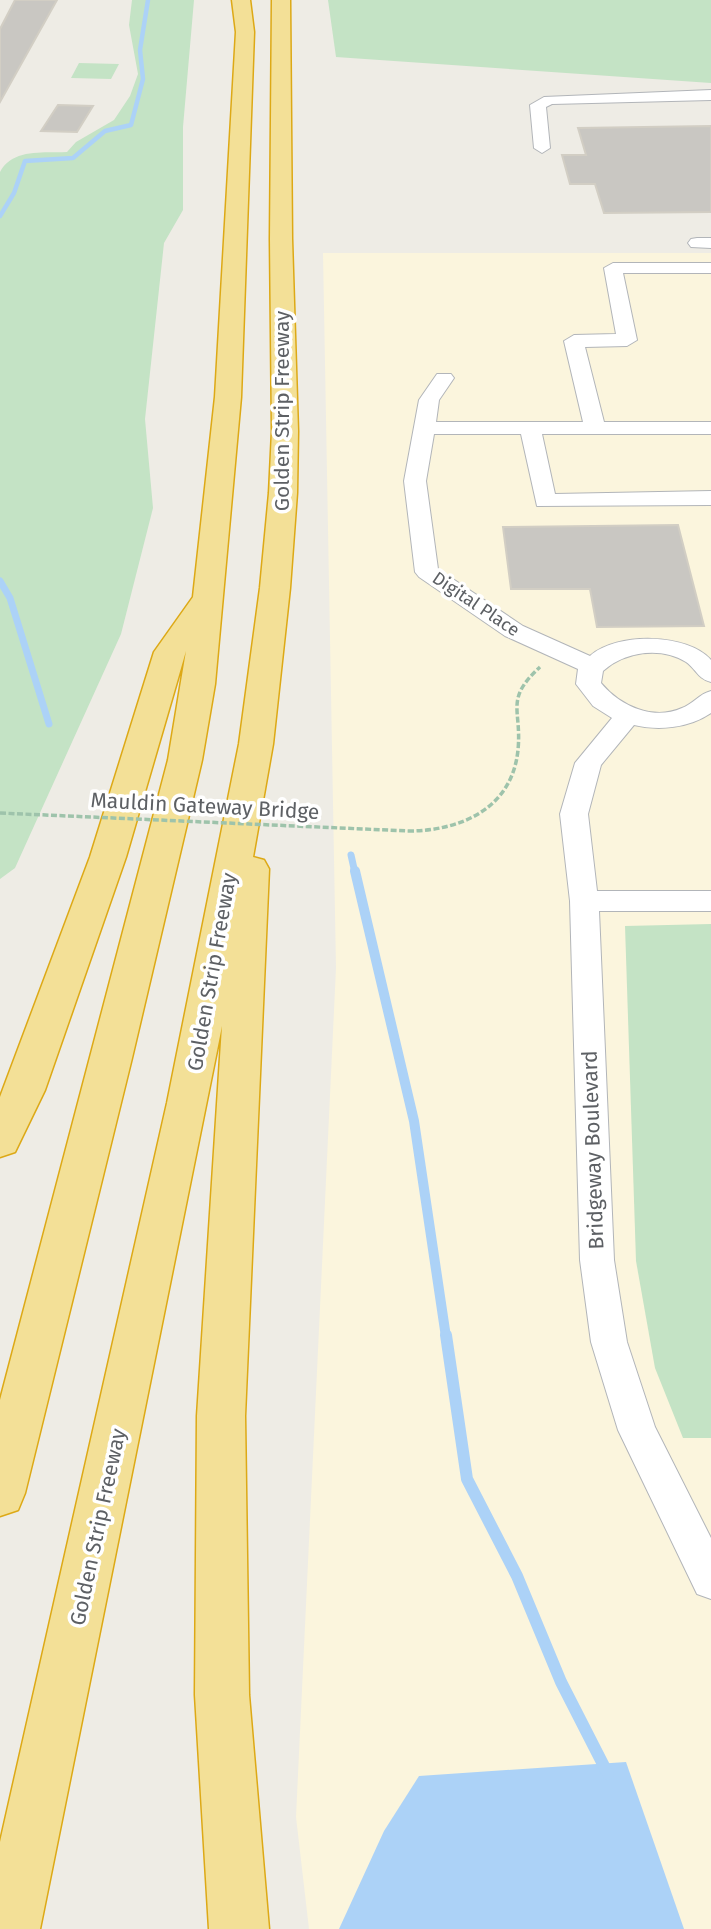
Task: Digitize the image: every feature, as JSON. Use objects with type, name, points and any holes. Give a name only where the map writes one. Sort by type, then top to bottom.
[{"type":"highway","points":[[0,1493],[61,1261],[185,760],[199,684],[228,397],[245,32],[241,0]]},
{"type":"highway","name":"Golden Strip Freeway","points":[[10,1929],[180,1144],[256,744],[284,494],[281,0]]},
{"type":"highway","points":[[0,1140],[24,1090],[107,857],[170,652],[208,597]]},
{"type":"highway","points":[[239,1929],[222,1695],[221,1416],[242,1063],[256,744]]},
{"type":"street","points":[[542,148],[538,105],[548,100],[711,94]]},
{"type":"street","points":[[655,96],[659,114]]},
{"type":"street","points":[[539,116],[592,115]]},
{"type":"street","points":[[595,428],[574,341],[627,340],[613,268],[711,268]]},
{"type":"street","name":"Digital Place","points":[[444,378],[429,400],[415,481],[427,572],[514,631],[593,666]]},
{"type":"street","points":[[424,428],[711,428]]},
{"type":"street","points":[[530,428],[545,501],[711,498]]},
{"type":"street","points":[[706,663],[679,651],[638,645],[618,649],[603,656],[593,666],[589,677],[591,688],[599,699],[628,715],[650,720],[671,720],[691,715],[711,699]]},
{"type":"street","name":"Bridgeway Boulevard","points":[[628,715],[588,763],[573,814],[584,901],[597,1260],[609,1342],[637,1430],[711,1580]]},
{"type":"street","points":[[584,901],[711,901]]},
{"type":"path","name":"Mauldin Gateway Bridge","points":[[0,813],[408,831],[446,830],[471,821],[494,803],[514,767],[519,750],[520,686],[560,651]]},
{"type":"shaded area","points":[[323,253],[711,253],[711,1929],[309,1929],[296,1817],[336,968]]},
{"type":"green space","points":[[132,0],[194,0],[183,127],[183,210],[164,243],[145,419],[153,508],[121,634],[15,868],[0,879],[0,172],[5,164],[21,155],[67,152],[76,142],[114,120],[130,96],[138,74],[129,25]]},
{"type":"green space","points":[[328,0],[711,0],[711,83],[336,57]]},
{"type":"green space","points":[[79,63],[119,64],[111,79],[71,78]]},
{"type":"green space","points":[[711,924],[711,1438],[683,1438],[655,1368],[636,1261],[625,926]]},
{"type":"water","points":[[626,1762],[684,1929],[339,1929],[384,1831],[419,1776]]},
{"type":"building","points":[[15,0],[57,0],[0,102],[0,29]]},
{"type":"building","points":[[58,105],[93,106],[77,132],[41,131]]},
{"type":"building","points":[[711,126],[711,212],[604,213],[595,184],[570,184],[562,155],[586,155],[578,128]]},
{"type":"building","points":[[678,525],[704,626],[597,627],[590,589],[511,589],[503,527]]},
{"type":"waterway","points":[[0,216],[14,193],[25,161],[73,158],[105,131],[131,125],[143,79],[140,50],[148,0]]},
{"type":"waterway","points":[[0,581],[10,598],[49,724]]},
{"type":"waterway","points":[[351,855],[355,873]]},
{"type":"waterway","points":[[355,871],[414,1121],[446,1337]]},
{"type":"waterway","points":[[446,1335],[467,1479],[517,1576],[561,1682],[608,1774]]}]
